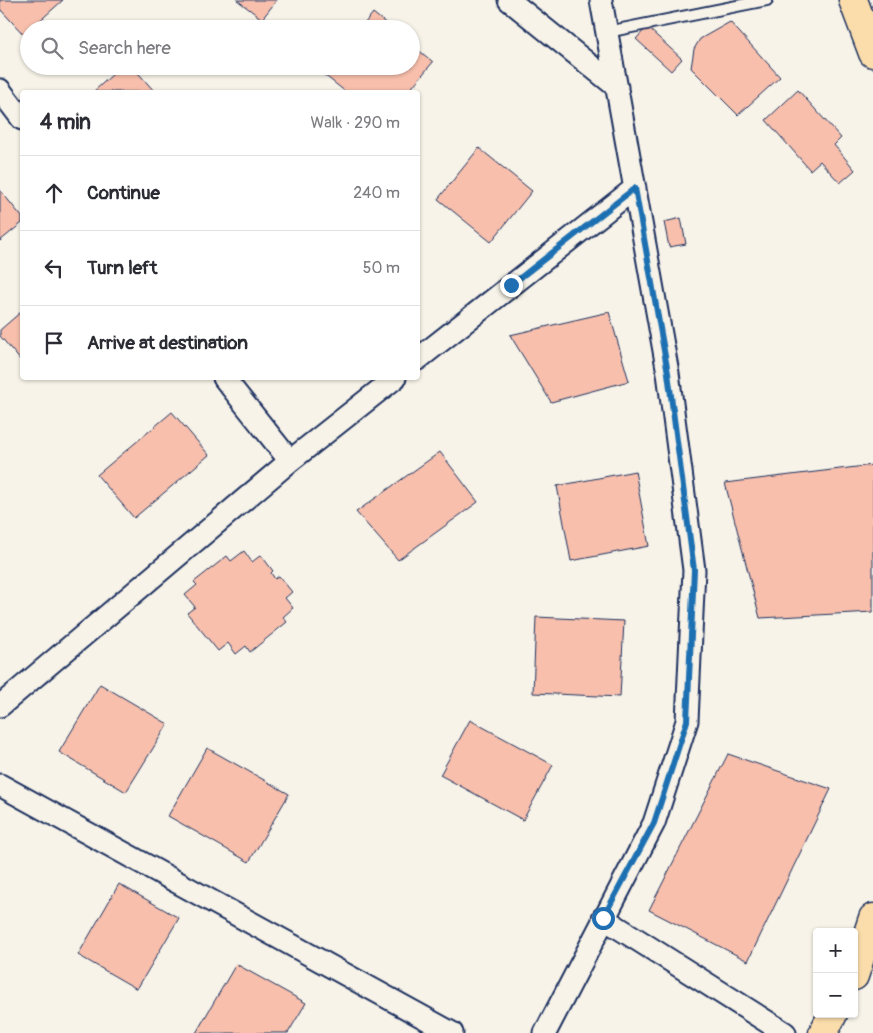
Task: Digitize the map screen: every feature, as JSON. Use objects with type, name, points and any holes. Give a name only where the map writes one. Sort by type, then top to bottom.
[{"type":"main road","points":[[853,0],[873,54]]},
{"type":"main road","points":[[855,973],[873,918]]},
{"type":"main road","points":[[856,973],[873,944]]},
{"type":"main road","points":[[823,1033],[831,1018]]},
{"type":"street","points":[[508,0],[617,87]]},
{"type":"street","points":[[545,1033],[603,918],[654,823],[687,721],[694,580],[668,373],[601,0]]},
{"type":"street","points":[[0,90],[20,116]]},
{"type":"street","points":[[420,357],[635,188]]},
{"type":"street","points":[[226,380],[290,461]]},
{"type":"street","points":[[0,706],[290,461],[392,380]]},
{"type":"street","points":[[0,785],[452,1033]]},
{"type":"street","points":[[603,918],[785,1033]]},
{"type":"lane","points":[[607,32],[767,0]]},
{"type":"building","points":[[0,0],[63,0],[41,20],[20,20],[20,31],[0,9]]},
{"type":"building","points":[[237,0],[277,0],[262,19]]},
{"type":"building","points":[[373,13],[382,20],[367,20]]},
{"type":"building","points":[[730,22],[780,77],[738,115],[691,68],[694,49],[700,39]]},
{"type":"building","points":[[647,27],[682,59],[671,71],[636,39]]},
{"type":"building","points":[[420,51],[433,62],[410,90],[343,90],[324,75],[420,75]]},
{"type":"building","points":[[112,75],[140,75],[153,90],[95,90]]},
{"type":"building","points":[[798,90],[841,138],[834,145],[855,170],[840,183],[820,161],[810,170],[766,120]]},
{"type":"building","points":[[479,148],[532,191],[491,242],[438,199]]},
{"type":"building","points":[[0,190],[20,215],[20,225],[0,241]]},
{"type":"building","points":[[681,218],[686,244],[669,247],[664,222]]},
{"type":"building","points":[[609,312],[629,381],[551,402],[510,335]]},
{"type":"building","points":[[20,313],[20,360],[0,336],[0,330]]},
{"type":"building","points":[[172,412],[209,455],[134,518],[97,475]]},
{"type":"building","points":[[440,452],[478,502],[398,560],[356,512]]},
{"type":"building","points":[[873,465],[873,612],[760,618],[725,483]]},
{"type":"building","points":[[635,471],[649,546],[571,561],[557,486]]},
{"type":"building","points":[[244,551],[252,562],[261,555],[273,571],[271,573],[275,579],[279,576],[292,592],[285,598],[293,608],[283,617],[287,622],[250,652],[246,646],[236,654],[228,643],[218,651],[187,613],[195,607],[185,595],[197,585],[194,582],[227,556],[231,561]]},
{"type":"building","points":[[536,617],[624,621],[620,697],[533,693]]},
{"type":"building","points":[[100,684],[168,724],[126,792],[59,752]]},
{"type":"building","points":[[470,720],[553,765],[523,820],[440,775]]},
{"type":"building","points":[[207,748],[289,794],[249,862],[168,816]]},
{"type":"building","points":[[728,754],[831,789],[748,961],[649,910]]},
{"type":"building","points":[[119,884],[179,918],[137,989],[78,955]]},
{"type":"building","points":[[236,964],[306,1003],[288,1033],[196,1033]]},
{"type":"route","points":[[511,285],[635,188],[668,373],[694,570],[687,721],[654,823],[603,918]]}]
